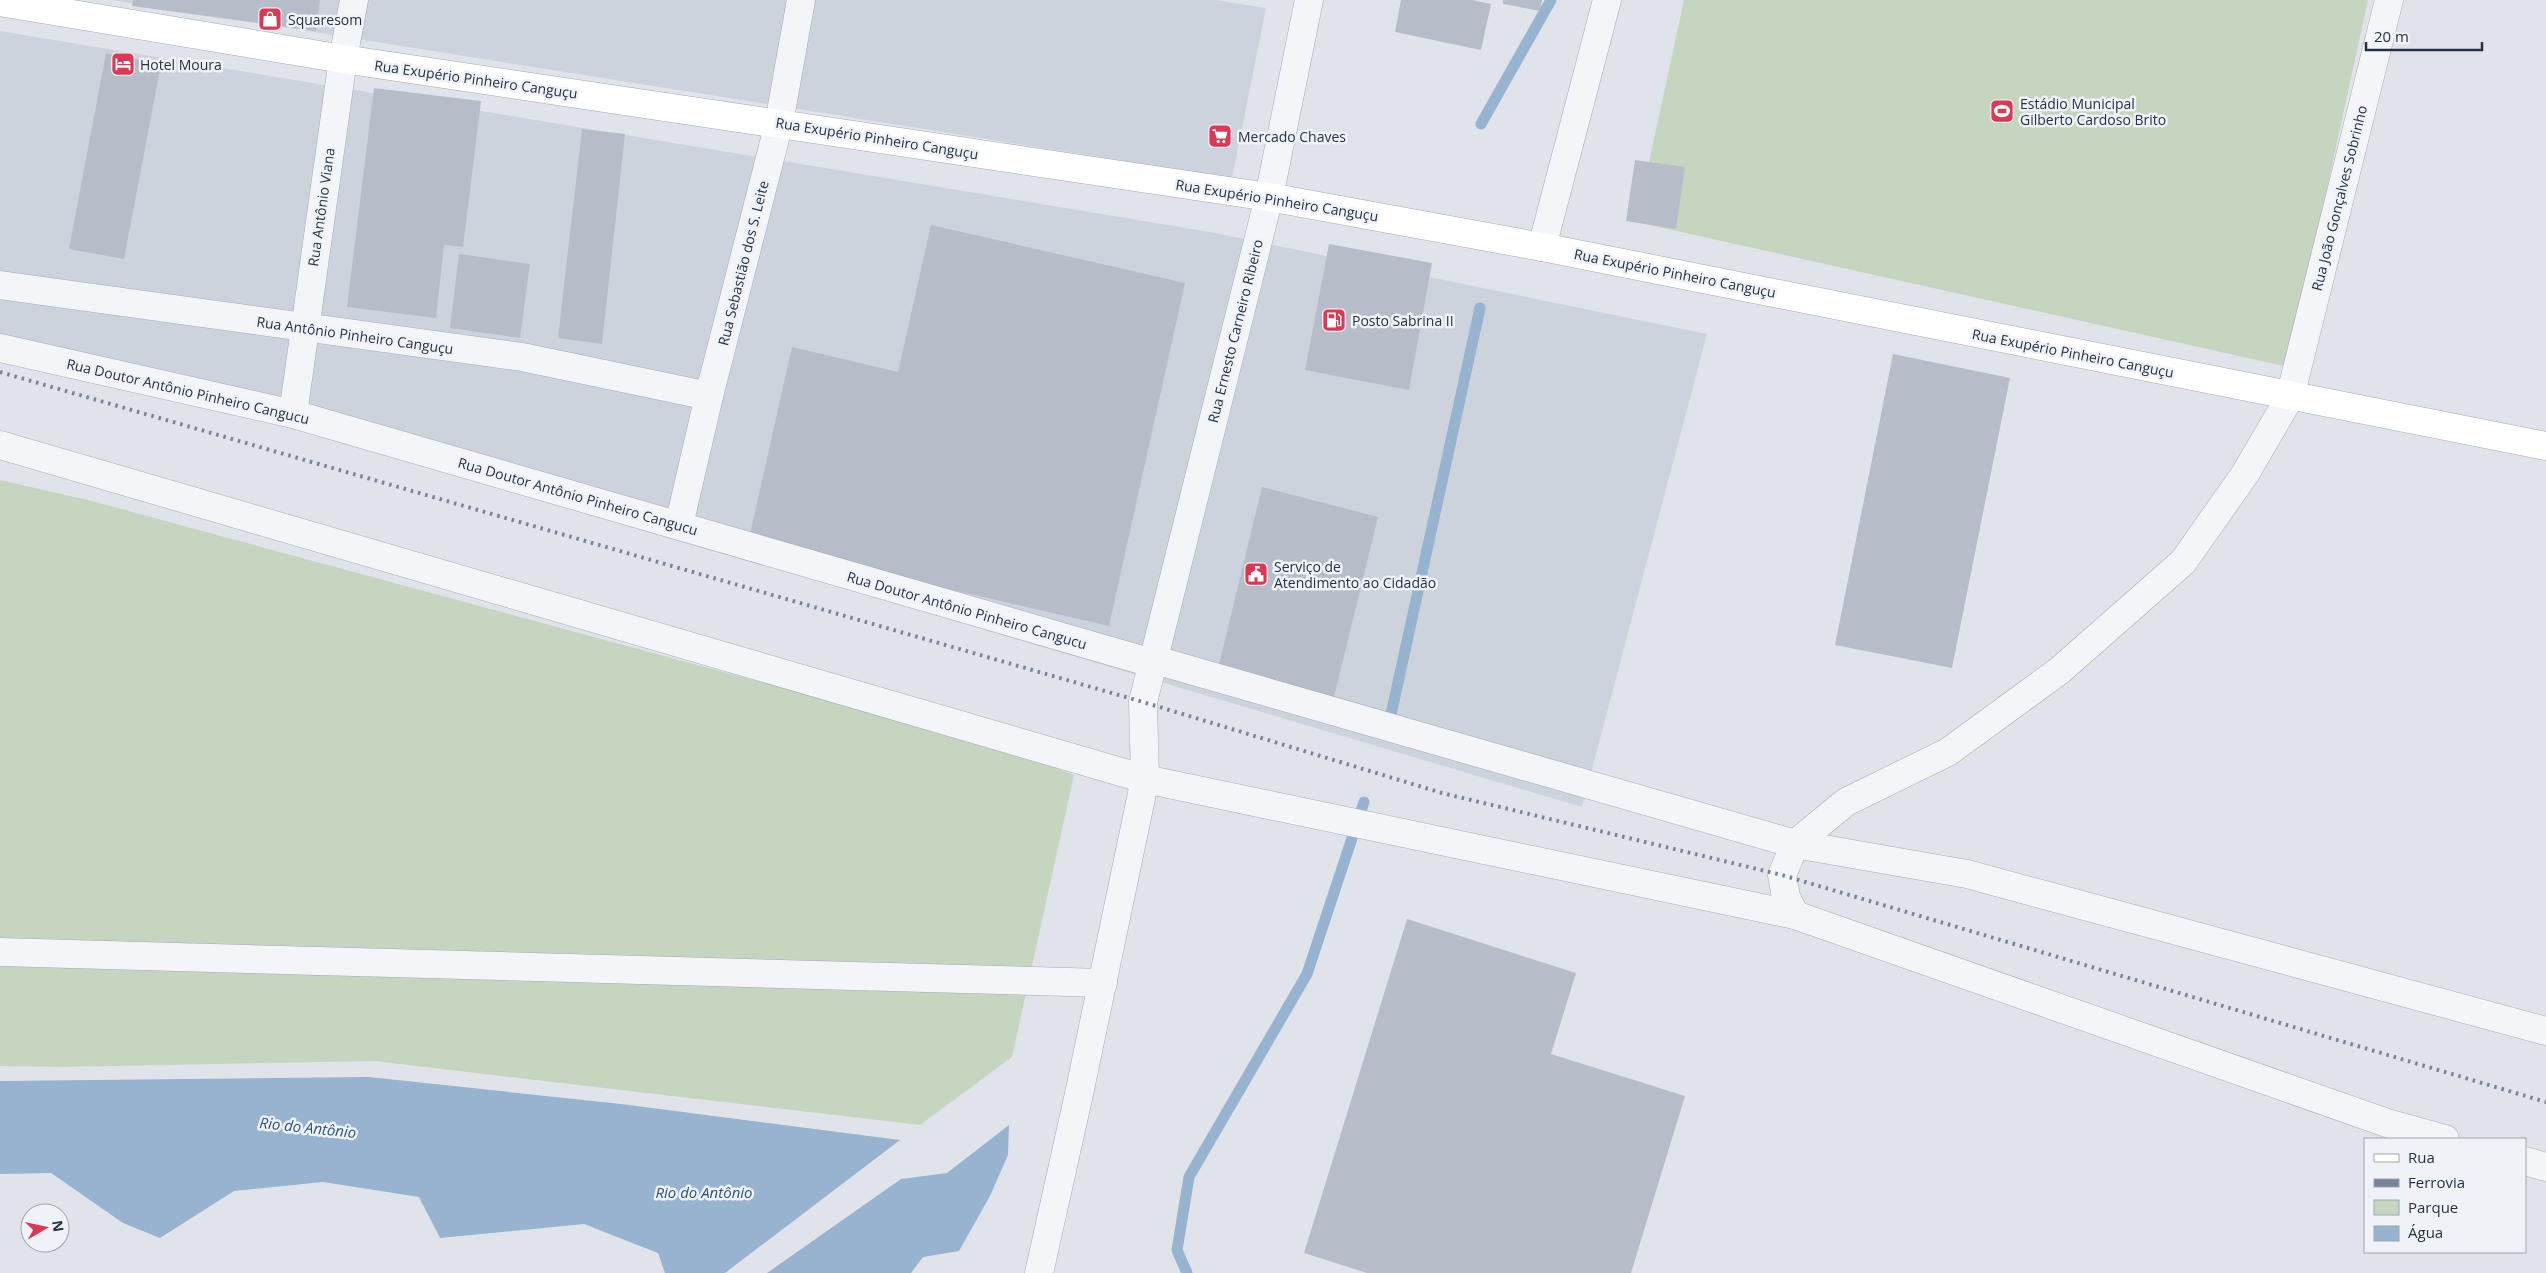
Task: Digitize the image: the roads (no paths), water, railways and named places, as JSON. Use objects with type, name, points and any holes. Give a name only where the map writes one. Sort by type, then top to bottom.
[{"type":"main road","name":"Rua Exupério Pinheiro Canguçu","points":[[0,2],[343,59],[1269,197],[1542,247],[2290,397],[2546,446]]},
{"type":"street","name":"Rua Antônio Viana","points":[[293,414],[303,328],[343,59],[354,0]]},
{"type":"street","name":"Rua Sebastião dos S. Leite","points":[[680,526],[709,396],[779,123],[801,0]]},
{"type":"street","name":"Rua Ernesto Carneiro Ribeiro","points":[[1039,1273],[1103,984],[1145,779],[1143,702],[1269,197],[1309,0]]},
{"type":"street","points":[[1542,247],[1607,0]]},
{"type":"street","name":"Rua João Gonçalves Sobrinho","points":[[1795,844],[1846,802],[1948,752],[2059,671],[2182,562],[2245,474],[2290,397],[2389,0]]},
{"type":"street","name":"Rua Antônio Pinheiro Canguçu","points":[[0,284],[303,328],[522,357],[709,396]]},
{"type":"street","name":"Rua Doutor Antônio Pinheiro Cangucu","points":[[0,348],[293,414],[1145,661],[1152,660],[1795,844],[1967,874],[2546,1031]]},
{"type":"street","points":[[0,445],[1145,779],[1795,915],[2387,1123],[2441,1138]]},
{"type":"street","points":[[1795,844],[1782,874],[1786,898],[1795,915]]},
{"type":"street","points":[[0,952],[1103,984]]},
{"type":"street","points":[[2526,1162],[2546,1167]]},
{"type":"water","name":"Rio do Antônio","points":[[369,1077],[621,1104],[900,1140],[725,1273],[665,1273],[658,1253],[584,1224],[440,1238],[419,1197],[323,1182],[234,1191],[160,1238],[123,1223],[51,1173],[0,1174],[0,1081]]},
{"type":"water","points":[[1009,1125],[1008,1155],[990,1196],[959,1251],[923,1257],[911,1273],[767,1273],[901,1179],[947,1173]]},
{"type":"waterway","points":[[1481,124],[1551,0]]},
{"type":"waterway","points":[[1390,719],[1480,308]]},
{"type":"waterway","points":[[1187,1273],[1177,1250],[1189,1177],[1307,974],[1364,802]]},
{"type":"railway","points":[[0,372],[1143,702],[1442,793],[1782,875],[2546,1102]]},
{"type":"place","name":"Squaresom","points":[[270,19]]},
{"type":"place","name":"Hotel Moura","points":[[123,64]]},
{"type":"place","name":"Estádio Municipal Gilberto Cardoso Brito","points":[[2002,111]]},
{"type":"place","name":"Mercado Chaves","points":[[1220,136]]},
{"type":"place","name":"Posto Sabrina II","points":[[1334,320]]},
{"type":"place","name":"Serviço de Atendimento ao Cidadão","points":[[1256,574]]}]
